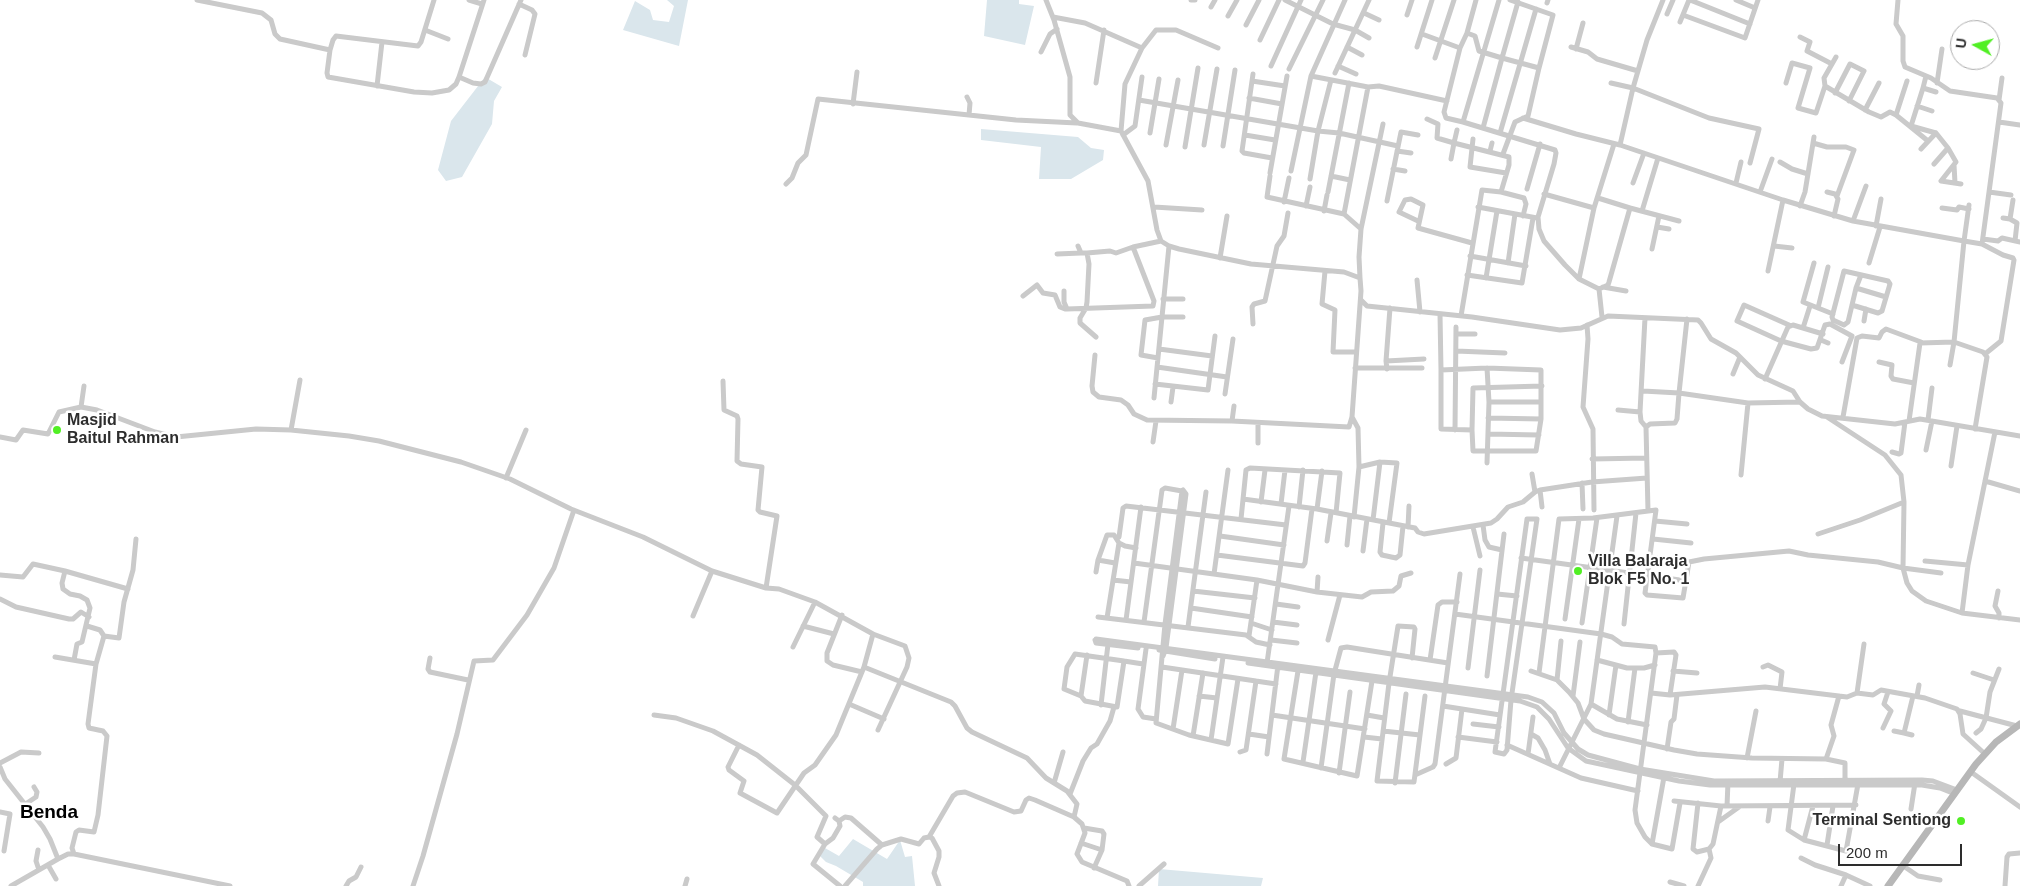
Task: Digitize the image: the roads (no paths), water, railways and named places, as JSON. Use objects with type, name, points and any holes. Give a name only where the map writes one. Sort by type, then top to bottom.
[{"type":"main road","points":[[1888,886],[1985,754],[1996,742],[2018,725]]},
{"type":"street","points":[[197,0],[262,13],[271,20],[275,34],[280,39],[330,50]]},
{"type":"street","points":[[434,0],[421,42],[418,46],[338,36],[332,40],[328,77],[414,92],[449,90],[456,84],[483,2],[469,0]]},
{"type":"street","points":[[1046,0],[1057,29],[1071,82],[1070,115],[1078,123]]},
{"type":"street","points":[[1211,7],[1214,0]]},
{"type":"street","points":[[1228,16],[1237,0]]},
{"type":"street","points":[[1246,25],[1259,0]]},
{"type":"street","points":[[1260,40],[1279,0]]},
{"type":"street","points":[[1285,0],[1334,24],[1355,30],[1369,38]]},
{"type":"street","points":[[1271,66],[1301,0]]},
{"type":"street","points":[[1290,69],[1323,0]]},
{"type":"street","points":[[1291,171],[1311,76],[1345,0]]},
{"type":"street","points":[[1335,73],[1369,0]]},
{"type":"street","points":[[1408,15],[1412,0]]},
{"type":"street","points":[[1417,47],[1432,0]]},
{"type":"street","points":[[1435,58],[1454,0]]},
{"type":"street","points":[[1467,275],[1522,283],[1536,218],[1556,153],[1553,148],[1444,117],[1460,48],[1467,33],[1476,1],[1469,0]]},
{"type":"street","points":[[1463,122],[1499,0]]},
{"type":"street","points":[[1503,154],[1515,122],[1528,116],[1538,68],[1553,15],[1510,0]]},
{"type":"street","points":[[1579,279],[1594,208],[1617,145],[1647,40],[1663,0]]},
{"type":"street","points":[[1668,14],[1673,0]]},
{"type":"street","points":[[1680,22],[1689,0],[1750,24]]},
{"type":"street","points":[[1736,0],[1755,8]]},
{"type":"street","points":[[1683,15],[1745,38],[1758,0]]},
{"type":"street","points":[[1898,0],[1896,24],[1903,36],[1904,65],[1908,70],[1926,76],[1950,91],[1999,100]]},
{"type":"street","points":[[459,76],[473,83],[481,84],[485,82],[521,1],[535,14],[525,55]]},
{"type":"street","points":[[1483,128],[1518,2]]},
{"type":"street","points":[[1500,133],[1536,8]]},
{"type":"street","points":[[1364,13],[1379,20]]},
{"type":"street","points":[[1053,17],[1085,23],[1142,48]]},
{"type":"street","points":[[1583,23],[1573,48],[1588,52],[1598,59],[1638,72]]},
{"type":"street","points":[[1041,52],[1050,34],[1057,29]]},
{"type":"street","points":[[1218,48],[1176,30],[1158,29],[1142,48],[1125,84],[1122,133],[1148,181],[1157,230],[1161,241],[1169,246],[1220,258],[1272,266],[1344,272],[1360,278]]},
{"type":"street","points":[[425,30],[448,38]]},
{"type":"street","points":[[1096,83],[1104,30]]},
{"type":"street","points":[[1467,33],[1475,36],[1478,50],[1483,53],[1538,68]]},
{"type":"street","points":[[1422,34],[1460,48]]},
{"type":"street","points":[[1800,37],[1810,42],[1807,51],[1832,64]]},
{"type":"street","points":[[377,86],[382,42]]},
{"type":"street","points":[[1347,47],[1362,55]]},
{"type":"street","points":[[1937,83],[1942,49]]},
{"type":"street","points":[[1786,83],[1792,63],[1810,68],[1798,108],[1816,113],[1824,86],[1824,78],[1836,58]]},
{"type":"street","points":[[1835,93],[1850,64],[1864,72],[1849,101]]},
{"type":"street","points":[[1338,66],[1356,74]]},
{"type":"street","points":[[1185,147],[1198,68]]},
{"type":"street","points":[[1204,145],[1217,69]]},
{"type":"street","points":[[1223,146],[1235,70]]},
{"type":"street","points":[[853,104],[857,72]]},
{"type":"street","points":[[1254,74],[1242,150],[1244,153],[1272,158]]},
{"type":"street","points":[[786,184],[793,178],[798,163],[806,155],[817,100],[1016,120],[1078,123],[1122,133],[1135,126],[1142,76]]},
{"type":"street","points":[[1287,76],[1267,197],[1344,214],[1361,229]]},
{"type":"street","points":[[1311,76],[1368,87],[1379,86],[1447,101]]},
{"type":"street","points":[[1911,126],[1926,76]]},
{"type":"street","points":[[1982,241],[1999,122],[2002,78]]},
{"type":"street","points":[[1150,133],[1159,79]]},
{"type":"street","points":[[1166,145],[1178,80]]},
{"type":"street","points":[[1310,179],[1318,131],[1331,80]]},
{"type":"street","points":[[1252,81],[1285,86]]},
{"type":"street","points":[[1896,115],[1906,81]]},
{"type":"street","points":[[1324,211],[1350,83]]},
{"type":"street","points":[[1611,83],[1633,88],[1702,116],[1766,131]]},
{"type":"street","points":[[1865,110],[1879,83]]},
{"type":"street","points":[[1824,86],[1881,117],[1890,112],[1896,115],[1928,141]]},
{"type":"street","points":[[1344,214],[1368,87]]},
{"type":"street","points":[[1922,88],[1936,92]]},
{"type":"street","points":[[967,97],[970,103],[969,115]]},
{"type":"street","points":[[1249,98],[1282,104]]},
{"type":"street","points":[[1139,100],[1228,114],[1299,128],[1339,133],[1379,142],[1411,153]]},
{"type":"street","points":[[1917,106],[1932,111]]},
{"type":"street","points":[[1523,118],[1644,153],[1800,206],[1853,221],[1964,241],[1998,241],[2002,238],[2018,242],[2019,231],[2017,223],[2003,218]]},
{"type":"street","points":[[1427,119],[1438,124],[1437,138],[1509,157],[1510,160],[1501,192]]},
{"type":"street","points":[[1999,122],[2020,124]]},
{"type":"street","points":[[1095,355],[1093,392],[1099,397],[1121,400],[1128,405],[1134,414],[1147,420],[1232,421],[1349,427],[1352,417],[1361,298],[1359,257],[1361,229],[1383,124]]},
{"type":"street","points":[[1911,126],[1936,133],[1948,148],[1956,162],[1954,165],[1955,183]]},
{"type":"street","points":[[1750,163],[1759,129]]},
{"type":"street","points":[[1451,158],[1457,130]]},
{"type":"street","points":[[1387,201],[1401,132],[1418,135]]},
{"type":"street","points":[[1922,149],[1936,133]]},
{"type":"street","points":[[1245,135],[1275,140]]},
{"type":"street","points":[[1800,206],[1805,192],[1814,137]]},
{"type":"street","points":[[1473,139],[1470,167],[1506,173]]},
{"type":"street","points":[[1490,151],[1492,143]]},
{"type":"street","points":[[1812,143],[1827,147],[1838,146],[1853,149],[1850,165],[1837,196],[1838,204],[1834,216]]},
{"type":"street","points":[[1527,189],[1540,144]]},
{"type":"street","points":[[1934,164],[1948,148]]},
{"type":"street","points":[[1633,183],[1644,153]]},
{"type":"street","points":[[1642,211],[1658,158]]},
{"type":"street","points":[[1760,192],[1772,159]]},
{"type":"street","points":[[1736,183],[1741,162]]},
{"type":"street","points":[[1780,162],[1792,169],[1808,174]]},
{"type":"street","points":[[1954,165],[1941,181],[1961,184]]},
{"type":"street","points":[[1394,169],[1405,171]]},
{"type":"street","points":[[1331,176],[1350,180]]},
{"type":"street","points":[[1284,202],[1290,178]]},
{"type":"street","points":[[1853,221],[1866,186]]},
{"type":"street","points":[[1306,206],[1310,187]]},
{"type":"street","points":[[1461,316],[1482,189],[1524,198],[1526,204],[1523,216]]},
{"type":"street","points":[[1827,192],[1837,196]]},
{"type":"street","points":[[1989,192],[2012,198],[2010,219]]},
{"type":"street","points":[[1544,194],[1594,208]]},
{"type":"street","points":[[1418,221],[1400,212],[1405,200],[1408,198],[1423,203],[1418,228],[1472,244]]},
{"type":"street","points":[[1598,198],[1679,221]]},
{"type":"street","points":[[1869,263],[1878,226],[1881,199]]},
{"type":"street","points":[[1768,271],[1784,200]]},
{"type":"street","points":[[1154,207],[1202,210]]},
{"type":"street","points":[[1942,208],[1957,210],[1959,207],[1969,207],[1950,365]]},
{"type":"street","points":[[1478,208],[1536,218]]},
{"type":"street","points":[[1601,288],[1608,285],[1630,208]]},
{"type":"street","points":[[1486,278],[1497,211]]},
{"type":"street","points":[[1254,324],[1252,307],[1254,304],[1265,301],[1277,246],[1284,236],[1288,213]]},
{"type":"street","points":[[1508,263],[1515,214]]},
{"type":"street","points":[[1220,258],[1227,216]]},
{"type":"street","points":[[1652,249],[1659,216]]},
{"type":"street","points":[[1536,218],[1544,241],[1579,279],[1601,288],[1626,291]]},
{"type":"street","points":[[1657,227],[1669,229]]},
{"type":"street","points":[[1057,254],[1110,251],[1116,253],[1132,247],[1161,241]]},
{"type":"street","points":[[1982,241],[2014,260],[2001,341],[1985,354]]},
{"type":"street","points":[[1078,246],[1089,264],[1086,308],[1080,318],[1080,323],[1096,337]]},
{"type":"street","points":[[1154,398],[1169,246]]},
{"type":"street","points":[[1774,246],[1792,248]]},
{"type":"street","points":[[1023,296],[1037,285],[1043,293],[1057,296],[1060,306],[1066,309],[1150,307],[1154,305],[1154,301],[1132,247]]},
{"type":"street","points":[[1470,256],[1526,266]]},
{"type":"street","points":[[1814,263],[1803,302],[1833,314]]},
{"type":"street","points":[[1818,308],[1828,267]]},
{"type":"street","points":[[1325,271],[1322,304],[1335,310],[1333,352],[1356,352]]},
{"type":"street","points":[[1852,305],[1881,313],[1890,284],[1888,281],[1844,271],[1833,320],[1846,324],[1860,275]]},
{"type":"street","points":[[1417,280],[1420,312]]},
{"type":"street","points":[[1601,288],[1602,317]]},
{"type":"street","points":[[1856,288],[1886,297]]},
{"type":"street","points":[[1064,291],[1066,309]]},
{"type":"street","points":[[1361,298],[1362,302],[1367,306],[1461,316],[1560,330],[1574,330],[1602,317],[1615,316],[1686,319],[1702,323],[1710,339],[1732,351],[1765,379],[1789,388],[1808,409],[1827,416],[1874,446],[1897,468],[1902,481],[1904,502],[1904,568],[1907,583],[1918,596],[1926,601],[1962,613],[2020,620]]},
{"type":"street","points":[[1164,299],[1182,299]]},
{"type":"street","points":[[1822,334],[1789,325],[1744,305],[1738,322],[1781,341],[1815,349],[1828,324],[1852,335],[1842,362]]},
{"type":"street","points":[[1803,328],[1810,306]]},
{"type":"street","points":[[1387,369],[1390,308]]},
{"type":"street","points":[[1864,321],[1866,309]]},
{"type":"street","points":[[1440,314],[1440,427],[1443,430],[1472,430]]},
{"type":"street","points":[[1158,358],[1141,354],[1144,320],[1162,317],[1183,317]]},
{"type":"street","points":[[1645,318],[1643,391],[1640,412],[1641,421],[1646,427],[1648,511]]},
{"type":"street","points":[[1646,427],[1650,424],[1675,423],[1677,419],[1686,319]]},
{"type":"street","points":[[1587,325],[1588,339],[1583,407],[1592,424],[1594,510]]},
{"type":"street","points":[[1765,379],[1789,325]]},
{"type":"street","points":[[1455,430],[1456,327]]},
{"type":"street","points":[[1842,417],[1857,338],[1862,336],[1879,338],[1886,329],[1922,342],[1954,342],[1985,354]]},
{"type":"street","points":[[1456,334],[1475,334]]},
{"type":"street","points":[[1156,384],[1208,391],[1215,336]]},
{"type":"street","points":[[1225,394],[1233,339]]},
{"type":"street","points":[[1820,340],[1828,343]]},
{"type":"street","points":[[1892,452],[1901,453],[1919,344],[1922,342]]},
{"type":"street","points":[[1159,350],[1212,356]]},
{"type":"street","points":[[1456,351],[1505,353]]},
{"type":"street","points":[[1975,429],[1987,357],[1985,354]]},
{"type":"street","points":[[1733,374],[1740,357]]},
{"type":"street","points":[[1386,361],[1424,359]]},
{"type":"street","points":[[1879,362],[1892,365],[1891,376],[1893,379],[1914,383]]},
{"type":"street","points":[[1157,367],[1227,377]]},
{"type":"street","points":[[1355,368],[1422,368]]},
{"type":"street","points":[[1441,370],[1487,368],[1540,370],[1542,372],[1542,386],[1542,402],[1541,419],[1536,451],[1472,450],[1473,388],[1488,386],[1542,386]]},
{"type":"street","points":[[1487,368],[1487,463]]},
{"type":"street","points":[[292,430],[300,380]]},
{"type":"street","points":[[723,381],[724,410],[737,416],[738,419],[737,462],[762,467],[758,510],[777,516],[766,588]]},
{"type":"street","points":[[81,407],[84,386]]},
{"type":"street","points":[[1171,402],[1173,387]]},
{"type":"street","points":[[1926,450],[1932,388]]},
{"type":"street","points":[[1643,391],[1748,403],[1800,402]]},
{"type":"street","points":[[1488,402],[1542,402]]},
{"type":"street","points":[[1741,476],[1748,403]]},
{"type":"street","points":[[1232,421],[1234,406]]},
{"type":"street","points":[[0,437],[16,440],[23,430],[46,435],[51,430],[59,412],[81,407],[98,410],[155,432],[176,437],[256,429],[292,430],[379,441],[460,462],[506,478],[574,510],[643,537],[712,571],[766,588],[779,589],[815,602],[842,615],[873,634],[903,645],[908,649],[908,665],[878,730]]},
{"type":"street","points":[[1618,410],[1640,412]]},
{"type":"street","points":[[1827,416],[1894,424],[1930,421],[2020,436]]},
{"type":"street","points":[[1347,544],[1359,467],[1358,428],[1352,417]]},
{"type":"street","points":[[1488,418],[1541,419]]},
{"type":"street","points":[[1153,442],[1156,421]]},
{"type":"street","points":[[1258,423],[1258,443]]},
{"type":"street","points":[[1951,466],[1957,426]]},
{"type":"street","points":[[506,478],[526,430]]},
{"type":"street","points":[[1962,613],[1968,565],[1995,432]]},
{"type":"street","points":[[1488,434],[1538,436]]},
{"type":"street","points":[[1592,459],[1646,458]]},
{"type":"street","points":[[1359,467],[1380,462],[1395,462],[1398,465],[1380,552],[1382,555],[1396,558],[1400,555],[1409,506]]},
{"type":"street","points":[[1373,520],[1380,462]]},
{"type":"street","points":[[1240,519],[1247,468],[1340,473],[1327,540]]},
{"type":"street","points":[[1214,574],[1228,470]]},
{"type":"street","points":[[1261,502],[1265,470]]},
{"type":"street","points":[[1281,504],[1285,470]]},
{"type":"street","points":[[1299,507],[1303,470]]},
{"type":"street","points":[[1217,555],[1301,567],[1304,565],[1322,471]]},
{"type":"street","points":[[1532,474],[1542,508]]},
{"type":"street","points":[[1243,499],[1314,509],[1415,528],[1418,532],[1424,534],[1483,525],[1498,519],[1508,508],[1523,502],[1537,491],[1582,483],[1647,478]]},
{"type":"street","points":[[1985,481],[2020,491]]},
{"type":"street","points":[[1582,483],[1584,509]]},
{"type":"street","points":[[1144,622],[1163,489],[1182,491],[1181,512],[1166,624],[1157,724],[1193,736],[1225,744],[1229,743],[1238,679]]},
{"type":"street","points":[[1188,627],[1206,492]]},
{"type":"street","points":[[1818,534],[1860,520],[1904,502]]},
{"type":"street","points":[[1107,618],[1124,506],[1286,525]]},
{"type":"street","points":[[1267,664],[1289,506]]},
{"type":"street","points":[[1126,620],[1141,507]]},
{"type":"street","points":[[413,886],[457,734],[468,680],[474,661],[493,660],[537,599],[554,568],[574,510]]},
{"type":"street","points":[[1539,673],[1559,519],[1597,518],[1656,510],[1646,595],[1682,599],[1687,581],[1689,562]]},
{"type":"street","points":[[1624,624],[1636,513]]},
{"type":"street","points":[[1559,768],[1591,704],[1617,516]]},
{"type":"street","points":[[1582,622],[1597,518]]},
{"type":"street","points":[[1362,551],[1366,519]]},
{"type":"street","points":[[1527,519],[1537,519],[1507,745],[1504,754],[1496,753],[1498,727],[1521,558],[1527,519]]},
{"type":"street","points":[[1565,620],[1579,519]]},
{"type":"street","points":[[1655,521],[1687,524]]},
{"type":"street","points":[[1483,525],[1485,540],[1489,547],[1502,550]]},
{"type":"street","points":[[1473,527],[1480,556]]},
{"type":"street","points":[[1487,676],[1504,534]]},
{"type":"street","points":[[1096,572],[1105,536],[1114,536],[1124,546],[1136,548]]},
{"type":"street","points":[[1220,536],[1284,545]]},
{"type":"street","points":[[87,626],[100,630],[104,636],[119,638],[124,602],[133,570],[136,539]]},
{"type":"street","points":[[1653,539],[1691,543]]},
{"type":"street","points":[[1651,557],[1689,562],[1789,551],[1808,555],[1878,562],[1941,573]]},
{"type":"street","points":[[1521,558],[1687,581]]},
{"type":"street","points":[[1098,560],[1115,563]]},
{"type":"street","points":[[1925,561],[1968,565]]},
{"type":"street","points":[[1134,563],[1257,580],[1317,592],[1362,597],[1371,592],[1393,591],[1399,586],[1401,576],[1411,573]]},
{"type":"street","points":[[0,575],[23,577],[33,564],[128,589]]},
{"type":"street","points":[[1468,668],[1480,570]]},
{"type":"street","points":[[65,571],[62,583],[63,589],[70,594],[80,596],[90,603],[87,626],[82,642],[77,644],[74,660]]},
{"type":"street","points":[[693,616],[712,571]]},
{"type":"street","points":[[1415,774],[1435,764],[1460,574]]},
{"type":"street","points":[[1317,592],[1318,577]]},
{"type":"street","points":[[1113,580],[1131,582]]},
{"type":"street","points":[[1249,636],[1257,580]]},
{"type":"street","points":[[1998,590],[1995,606],[1999,618]]},
{"type":"street","points":[[1193,591],[1254,598]]},
{"type":"street","points":[[1497,594],[1517,596]]},
{"type":"street","points":[[1328,640],[1340,595]]},
{"type":"street","points":[[0,599],[16,607],[69,619],[72,619],[81,612],[88,617]]},
{"type":"street","points":[[793,647],[815,602]]},
{"type":"street","points":[[1430,660],[1438,605],[1442,602],[1456,602]]},
{"type":"street","points":[[1276,604],[1298,607]]},
{"type":"street","points":[[1191,608],[1252,620],[1272,630]]},
{"type":"street","points":[[1455,614],[1601,634],[1612,637],[1622,644],[1653,646],[1656,649],[1648,725],[1635,810],[1637,823],[1644,837],[1652,844],[1670,849],[1673,847],[1677,802],[1770,807],[1856,805]]},
{"type":"street","points":[[842,615],[827,652],[827,661],[834,665],[863,669],[951,702],[966,728],[1027,758],[1046,778],[1070,794],[1077,804],[1074,818]]},
{"type":"street","points":[[1098,617],[1166,624],[1249,636],[1256,642],[1297,643]]},
{"type":"street","points":[[1273,622],[1297,625]]},
{"type":"street","points":[[803,626],[834,634]]},
{"type":"street","points":[[1412,658],[1414,627],[1398,626],[1376,780],[1380,782],[1413,783],[1425,696]]},
{"type":"street","points":[[739,745],[728,767],[729,770],[744,781],[740,793],[777,813],[795,785],[805,772],[815,765],[836,735],[863,669],[873,634]]},
{"type":"street","points":[[74,854],[72,848],[76,831],[92,832],[95,830],[107,738],[103,731],[88,727],[96,664],[104,636]]},
{"type":"street","points":[[1164,651],[1096,639],[1094,641],[1146,649],[1335,672],[1512,698],[1537,707],[1570,746],[1586,761],[1709,783]]},
{"type":"street","points":[[1556,680],[1561,641]]},
{"type":"street","points":[[1573,696],[1580,642]]},
{"type":"street","points":[[1101,705],[1108,644]]},
{"type":"street","points":[[1857,693],[1864,644]]},
{"type":"street","points":[[1321,768],[1340,650],[1344,647],[1448,663]]},
{"type":"street","points":[[1146,649],[1138,709],[1143,717],[1156,719]]},
{"type":"street","points":[[1656,653],[1674,652],[1676,655],[1670,695]]},
{"type":"street","points":[[1124,661],[1118,707],[1085,701],[1081,696],[1064,689],[1067,667],[1075,654],[1106,658],[1143,664]]},
{"type":"street","points":[[55,656],[96,664]]},
{"type":"street","points":[[1081,696],[1087,656]]},
{"type":"street","points":[[430,658],[428,669],[430,672],[468,680]]},
{"type":"street","points":[[1211,740],[1223,658]]},
{"type":"street","points":[[1597,660],[1635,668],[1655,665]]},
{"type":"street","points":[[1278,665],[1298,671],[1335,672],[1372,681],[1389,681]]},
{"type":"street","points":[[1267,754],[1278,665]]},
{"type":"street","points":[[1609,716],[1616,665]]},
{"type":"street","points":[[1763,667],[1768,665],[1782,672],[1780,688]]},
{"type":"street","points":[[1162,667],[1276,684]]},
{"type":"street","points":[[1628,722],[1635,668]]},
{"type":"street","points":[[1976,733],[1981,729],[1986,718],[1990,692],[1999,669]]},
{"type":"street","points":[[1174,729],[1182,670]]},
{"type":"street","points":[[1298,671],[1284,759],[1303,762],[1339,773],[1358,775],[1372,681]]},
{"type":"street","points":[[1531,671],[1556,680],[1573,696],[1584,719],[1594,730],[1604,734],[1668,749],[1705,755],[1747,758],[1826,759],[1844,763],[1844,783]]},
{"type":"street","points":[[1673,671],[1697,673]]},
{"type":"street","points":[[1303,762],[1316,672]]},
{"type":"street","points":[[1193,736],[1203,673]]},
{"type":"street","points":[[1973,673],[1994,680]]},
{"type":"street","points":[[1240,752],[1246,750],[1256,681]]},
{"type":"street","points":[[1904,733],[1919,685]]},
{"type":"street","points":[[1651,693],[1677,695],[1765,687],[1849,696],[1857,693],[1873,695],[1881,690],[1915,696],[1960,711],[2018,725]]},
{"type":"street","points":[[1339,773],[1350,692]]},
{"type":"street","points":[[1882,728],[1891,710],[1884,704],[1888,692]]},
{"type":"street","points":[[1395,783],[1406,694]]},
{"type":"street","points":[[1668,749],[1677,695]]},
{"type":"street","points":[[1199,696],[1217,698]]},
{"type":"street","points":[[1826,759],[1834,736],[1831,725],[1839,696]]},
{"type":"street","points":[[849,704],[884,719]]},
{"type":"street","points":[[1591,704],[1617,720],[1648,725]]},
{"type":"street","points":[[1443,706],[1500,715]]},
{"type":"street","points":[[1070,794],[1082,761],[1091,748],[1097,744],[1110,722],[1114,707]]},
{"type":"street","points":[[1446,764],[1456,758],[1462,709]]},
{"type":"street","points":[[1747,758],[1756,711]]},
{"type":"street","points":[[1960,711],[1963,734],[1985,754]]},
{"type":"street","points":[[1272,715],[1365,729]]},
{"type":"street","points":[[1367,715],[1384,718]]},
{"type":"street","points":[[654,716],[676,718],[713,731],[757,755],[795,785],[826,816],[818,837],[824,844]]},
{"type":"street","points":[[1528,754],[1533,717]]},
{"type":"street","points":[[1473,724],[1498,727]]},
{"type":"street","points":[[1383,731],[1420,735]]},
{"type":"street","points":[[1894,731],[1912,735]]},
{"type":"street","points":[[1249,734],[1269,737]]},
{"type":"street","points":[[1531,734],[1538,738],[1550,764]]},
{"type":"street","points":[[1364,737],[1382,739]]},
{"type":"street","points":[[1458,737],[1497,742]]},
{"type":"street","points":[[1507,745],[1581,778],[1638,791]]},
{"type":"street","points":[[0,763],[20,752],[39,753]]},
{"type":"street","points":[[1054,783],[1062,752]]},
{"type":"street","points":[[1780,783],[1782,758]]},
{"type":"street","points":[[0,767],[5,779],[50,839],[58,860]]},
{"type":"street","points":[[1640,771],[1664,777],[1709,783],[1915,783],[1933,781],[1956,792]]},
{"type":"street","points":[[1971,772],[2020,807]]},
{"type":"street","points":[[1652,844],[1664,777]]},
{"type":"street","points":[[1698,803],[1693,849],[1697,852],[1708,849],[1713,844],[1724,806],[1728,783]]},
{"type":"street","points":[[1794,783],[1788,830],[1804,840],[1827,845],[1837,850],[1847,851],[1856,805],[1858,783]]},
{"type":"street","points":[[1911,809],[1915,783]]},
{"type":"street","points":[[24,805],[36,797],[37,792],[34,787]]},
{"type":"street","points":[[845,886],[876,849],[882,845],[901,839],[919,844],[924,838],[929,837],[957,792],[965,792],[1014,812],[1021,810],[1029,798],[1074,818],[1084,828],[1102,831],[1104,837],[1102,850],[1094,868]]},
{"type":"street","points":[[1718,823],[1739,806]]},
{"type":"street","points":[[1804,840],[1813,806]]},
{"type":"street","points":[[1827,845],[1833,806]]},
{"type":"street","points":[[1768,821],[1770,807]]},
{"type":"street","points":[[0,812],[10,814],[4,851]]},
{"type":"street","points":[[1914,816],[1934,822]]},
{"type":"street","points":[[840,886],[813,864],[824,844],[833,838],[840,826],[837,820],[845,817],[851,818],[882,845]]},
{"type":"street","points":[[1084,828],[1077,854],[1078,859],[1127,882],[1129,886]]},
{"type":"street","points":[[929,837],[932,838],[939,851],[934,873],[939,886]]},
{"type":"street","points":[[1081,843],[1102,850]]},
{"type":"street","points":[[1698,886],[1710,858],[1708,849]]},
{"type":"street","points":[[38,850],[36,861],[39,870]]},
{"type":"street","points":[[2005,886],[2007,857],[2010,854],[2020,853]]},
{"type":"street","points":[[11,886],[68,854],[74,854],[230,886]]},
{"type":"street","points":[[1801,858],[1870,886]]},
{"type":"street","points":[[1904,862],[1918,876],[1940,880]]},
{"type":"street","points":[[1139,886],[1164,864]]},
{"type":"street","points":[[48,865],[56,879]]},
{"type":"street","points":[[346,886],[356,877],[361,867]]},
{"type":"street","points":[[1842,886],[1846,875]]},
{"type":"street","points":[[684,886],[687,878]]},
{"type":"street","points":[[1670,882],[1684,886]]},
{"type":"place","name":"Masjid Baitul Rahman","points":[[57,430]]},
{"type":"place","name":"Villa Balaraja Blok F5 No. 1","points":[[1578,571]]},
{"type":"place","name":"Terminal Sentiong","points":[[1961,821]]},
{"type":"district","name":"Benda","points":[[49,813]]}]
